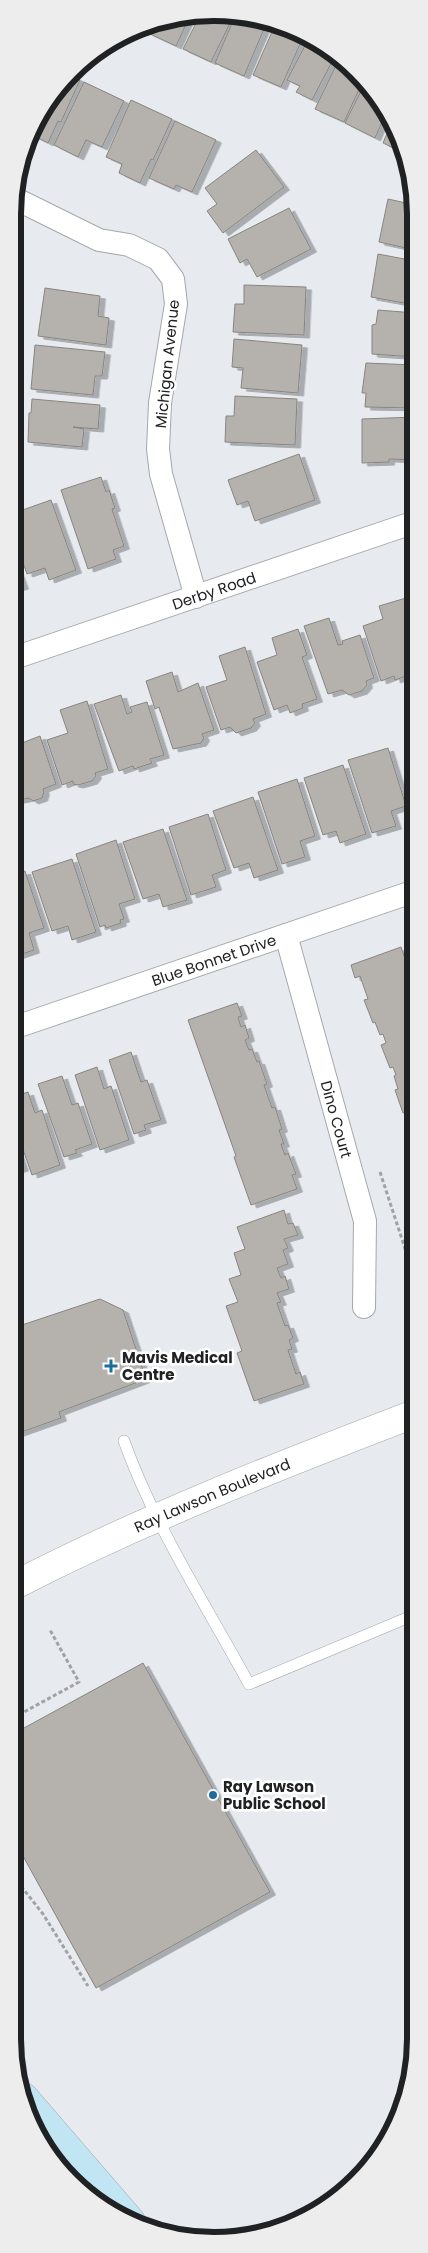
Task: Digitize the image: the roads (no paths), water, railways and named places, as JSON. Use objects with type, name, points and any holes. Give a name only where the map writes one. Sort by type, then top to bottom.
[{"type":"main road","points":[[34,2109],[116,2205]]},
{"type":"street","name":"Michigan Avenue","points":[[22,202],[99,240],[129,245],[158,259],[174,278],[176,304],[160,403],[158,449],[161,474],[196,596]]},
{"type":"street","name":"Derby Road","points":[[21,656],[407,525]]},
{"type":"street","name":"Blue Bonnet Drive","points":[[21,1025],[407,894]]},
{"type":"street","name":"Dino Court","points":[[286,935],[365,1221],[364,1307]]},
{"type":"street","name":"Ray Lawson Boulevard","points":[[21,1582],[255,1475],[407,1417]]},
{"type":"lane","points":[[124,1442],[158,1518],[249,1684],[407,1618]]},
{"type":"place","name":"Mavis Medical Centre","points":[[111,1366]]},
{"type":"place","name":"Ray Lawson Public School","points":[[213,1795]]}]
